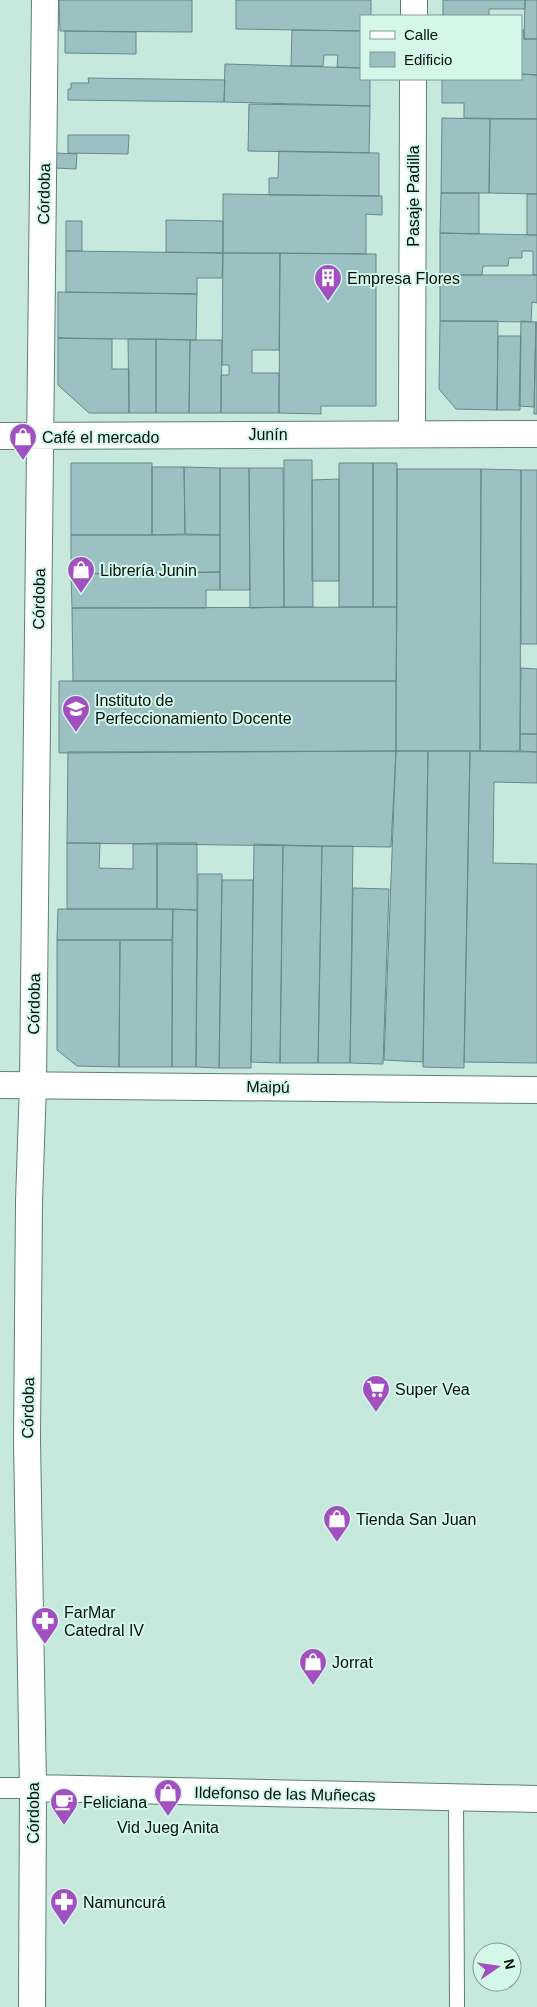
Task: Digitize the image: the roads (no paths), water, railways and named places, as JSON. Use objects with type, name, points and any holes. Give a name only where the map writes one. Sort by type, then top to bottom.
[{"type":"street","name":"Córdoba","points":[[32,2007],[33,1788],[27,1441],[46,0]]},
{"type":"street","points":[[414,0],[414,15]]},
{"type":"street","name":"Pasaje Padilla","points":[[412,434],[413,80]]},
{"type":"street","name":"Junín","points":[[0,436],[537,434]]},
{"type":"street","name":"Maipú","points":[[0,1085],[537,1090]]},
{"type":"street","points":[[0,1788],[33,1788]]},
{"type":"street","name":"Ildefonso de las Muñecas","points":[[33,1788],[537,1799]]},
{"type":"lane","points":[[456,1797],[457,2007]]},
{"type":"place","name":"Empresa Flores","points":[[328,302]]},
{"type":"place","name":"Café el mercado","points":[[23,461]]},
{"type":"place","name":"Librería Junin","points":[[81,594]]},
{"type":"place","name":"Instituto de Perfeccionamiento Docente","points":[[76,733]]},
{"type":"place","name":"Super Vea","points":[[376,1413]]},
{"type":"place","name":"Tienda San Juan","points":[[337,1543]]},
{"type":"place","name":"FarMar Catedral IV","points":[[45,1645]]},
{"type":"place","name":"Jorrat","points":[[313,1686]]},
{"type":"place","name":"Vid Jueg Anita","points":[[168,1817]]},
{"type":"place","name":"Feliciana","points":[[64,1826]]},
{"type":"place","name":"Namuncurá","points":[[64,1926]]}]
